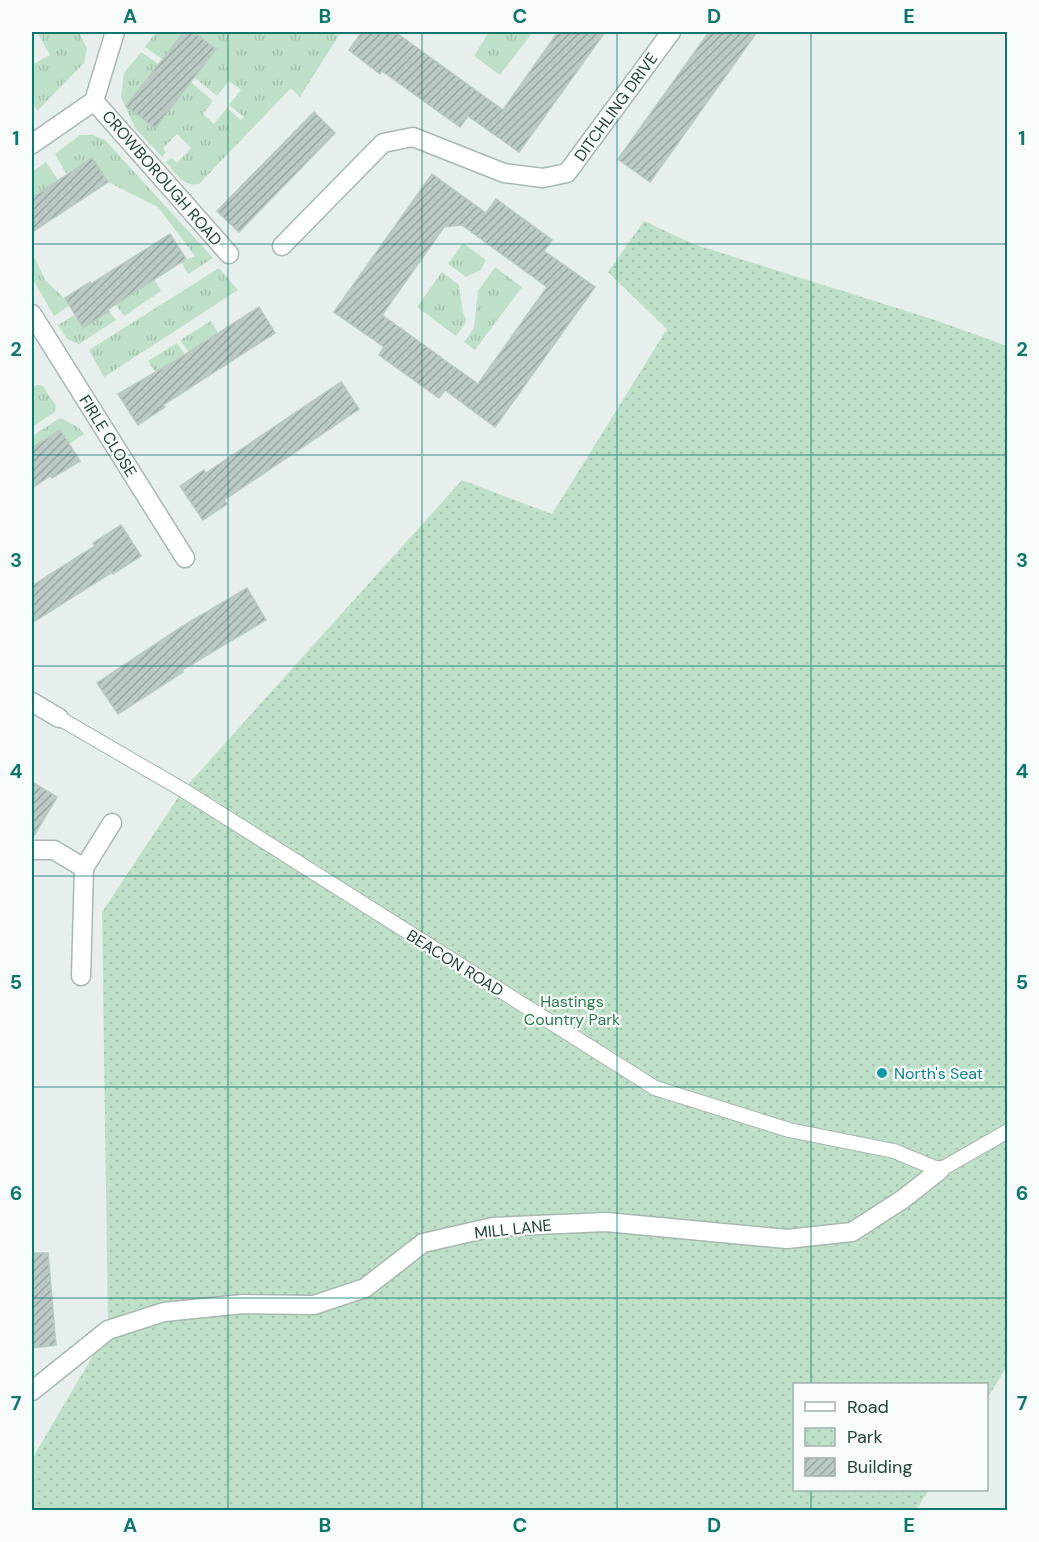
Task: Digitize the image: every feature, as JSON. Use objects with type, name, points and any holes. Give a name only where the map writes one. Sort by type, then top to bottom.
[{"type":"street","name":"CROWBOROUGH ROAD","points":[[32,144],[94,101],[115,32]]},
{"type":"street","name":"DITCHLING DRIVE","points":[[282,246],[383,143],[413,137],[504,173],[543,178],[567,173],[671,32]]},
{"type":"street","name":"CROWBOROUGH ROAD","points":[[94,101],[229,254]]},
{"type":"street","name":"FIRLE CLOSE","points":[[32,314],[185,558]]},
{"type":"street","name":"BEACON ROAD","points":[[32,702],[59,718]]},
{"type":"street","points":[[81,976],[84,868],[112,823]]},
{"type":"street","points":[[32,849],[54,850],[84,868]]},
{"type":"street","name":"MILL LANE","points":[[32,1391],[108,1330],[164,1312],[243,1304],[314,1305],[365,1288],[423,1243],[493,1227],[606,1222],[787,1239],[852,1232],[903,1199],[940,1170]]},
{"type":"lane","name":"BEACON ROAD","points":[[59,718],[183,790],[655,1088],[789,1131],[894,1151],[940,1170]]},
{"type":"lane","name":"MILL LANE","points":[[940,1170],[1008,1131]]},
{"type":"green space","points":[[37,32],[79,32],[87,49],[84,63],[37,111],[32,100],[32,65],[50,55]]},
{"type":"green space","points":[[156,32],[184,32],[162,59],[145,47]]},
{"type":"green space","points":[[193,32],[313,32],[316,35],[318,32],[341,32],[300,97],[291,88],[199,184],[184,181],[166,162],[172,158],[177,163],[191,148],[177,134],[163,148],[166,152],[162,157],[135,128],[121,97],[124,73],[141,52],[159,64],[126,106],[154,128],[191,82],[213,101],[203,114],[214,124],[227,108],[241,120],[244,117],[229,105],[241,90],[229,81],[217,96],[194,77],[216,49]]},
{"type":"green space","points":[[489,32],[533,32],[500,75],[474,56]]},
{"type":"green space","points":[[80,135],[93,135],[105,140],[213,258],[188,274],[181,262],[195,256],[158,207],[108,182],[92,158],[67,175],[55,154]]},
{"type":"green space","points":[[46,162],[58,180],[32,198],[32,172]]},
{"type":"green space","name":"Hastings Country Park","points":[[644,221],[693,244],[935,320],[1007,346],[1007,1366],[988,1397],[988,1383],[793,1383],[793,1491],[928,1491],[916,1510],[32,1510],[32,1459],[108,1330],[102,912],[183,790],[462,480],[552,514],[667,329],[608,272]]},
{"type":"green space","points":[[463,243],[486,260],[481,270],[466,277],[448,264]]},
{"type":"green space","points":[[32,252],[45,280],[69,306],[54,316],[32,278]]},
{"type":"green space","points":[[495,267],[522,287],[475,350],[464,342],[474,328],[478,291]]},
{"type":"green space","points":[[219,268],[238,290],[104,377],[89,350]]},
{"type":"green space","points":[[442,272],[459,285],[466,319],[456,336],[417,307]]},
{"type":"green space","points":[[154,279],[161,291],[124,316],[115,304]]},
{"type":"green space","points":[[109,311],[116,320],[79,344],[67,339],[58,325],[74,315],[83,328]]},
{"type":"green space","points":[[211,321],[218,333],[189,352],[180,340]]},
{"type":"green space","points":[[177,343],[185,355],[156,373],[148,361]]},
{"type":"green space","points":[[42,385],[56,406],[55,412],[32,427],[32,388]]},
{"type":"green space","points":[[60,418],[78,427],[84,434],[69,444],[59,430],[32,448],[32,436]]},
{"type":"building","points":[[184,32],[193,32],[216,49],[155,128],[126,106]]},
{"type":"building","points":[[362,32],[395,32],[503,110],[558,32],[605,32],[519,152],[468,116],[460,127],[382,71],[380,74],[349,50]]},
{"type":"building","points":[[709,32],[757,32],[650,182],[618,159]]},
{"type":"building","points":[[314,112],[335,133],[239,232],[217,211]]},
{"type":"building","points":[[92,158],[108,182],[32,232],[32,198]]},
{"type":"building","points":[[432,174],[486,213],[496,199],[552,240],[544,251],[595,287],[495,427],[445,390],[439,398],[379,355],[384,347],[334,312]],"holes":[[[462,225],[547,287],[478,384],[382,315],[444,227]]]},
{"type":"building","points":[[170,234],[186,259],[108,309],[109,311],[83,328],[65,298]]},
{"type":"building","points":[[259,307],[275,333],[163,405],[165,407],[138,425],[118,394],[175,361]]},
{"type":"building","points":[[341,382],[359,409],[224,500],[227,504],[203,520],[180,486],[204,470],[206,473]]},
{"type":"building","points":[[60,430],[80,461],[32,488],[32,448]]},
{"type":"building","points":[[121,525],[141,556],[32,623],[32,586],[95,546],[93,543]]},
{"type":"building","points":[[247,588],[266,620],[182,670],[183,672],[118,714],[97,683],[183,626]]},
{"type":"building","points":[[32,782],[57,797],[32,839]]},
{"type":"building","points":[[32,1253],[48,1253],[56,1345],[32,1348]]},
{"type":"place","name":"North's Seat","points":[[882,1073]]}]
